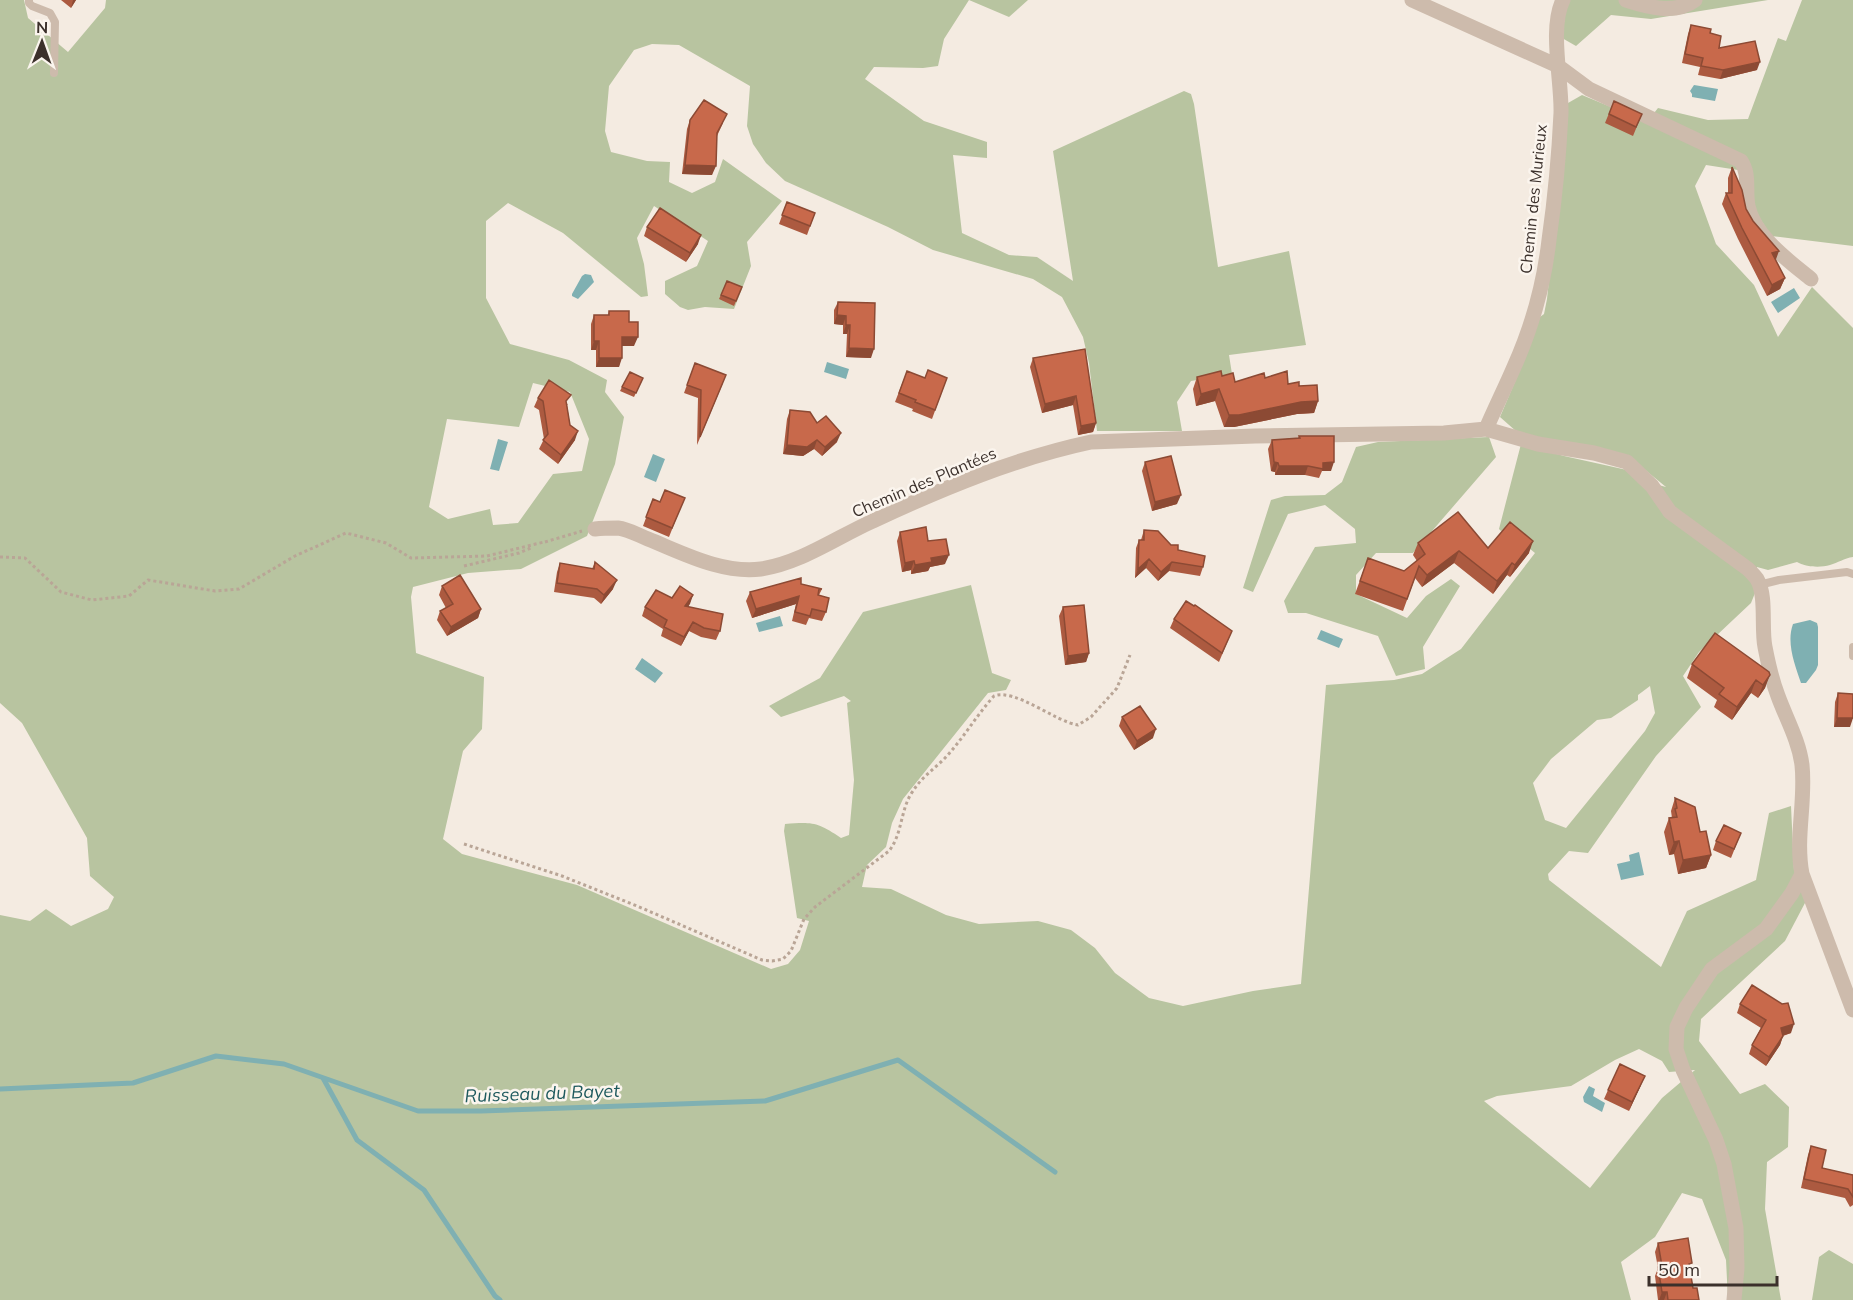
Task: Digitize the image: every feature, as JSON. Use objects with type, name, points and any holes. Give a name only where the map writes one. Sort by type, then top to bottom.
[{"type":"street","points":[[1412,0],[1558,66],[1589,89],[1741,161],[1745,170],[1747,201],[1752,219],[1784,258],[1811,279]]},
{"type":"street","name":"Chemin des Murieux","points":[[1486,429],[1522,346],[1535,309],[1546,265],[1561,112],[1558,22],[1563,0]]},
{"type":"street","points":[[1626,0],[1643,6],[1666,9],[1689,5],[1695,0]]},
{"type":"street","points":[[1486,429],[1538,444],[1594,453],[1627,462],[1652,486],[1670,512],[1748,569],[1758,580],[1764,644],[1777,694],[1802,765],[1799,857],[1802,874],[1853,1010]]},
{"type":"street","name":"Chemin des Plantées","points":[[595,529],[621,528],[708,563],[744,570],[762,568],[778,565],[798,557],[969,478],[1091,442],[1255,436],[1444,434],[1486,429]]},
{"type":"street","points":[[1734,1300],[1737,1269],[1736,1228],[1724,1164],[1716,1140],[1683,1070],[1676,1049],[1677,1027],[1686,1008],[1712,969],[1766,929],[1792,893],[1802,874]]},
{"type":"lane","points":[[29,0],[32,6],[50,13],[54,22],[54,73]]},
{"type":"lane","points":[[1759,585],[1779,580],[1847,572],[1853,574]]},
{"type":"lane","points":[[1853,647],[1853,656]]},
{"type":"path","points":[[0,557],[25,558],[61,592],[92,600],[129,596],[148,580],[215,591],[239,589],[295,555],[346,533],[386,543],[411,558],[487,556],[595,529]]},
{"type":"path","points":[[464,566],[519,553],[544,542]]},
{"type":"path","points":[[464,844],[562,876],[762,960],[772,961],[783,958],[791,951],[804,919],[815,907],[890,851],[896,842],[904,810],[912,792],[924,777],[945,758],[993,696],[1004,694],[1078,725],[1091,717],[1117,688],[1130,655]]},
{"type":"green space","points":[[0,0],[24,0],[28,18],[68,52],[105,8],[106,0],[969,0],[944,39],[938,66],[874,67],[865,79],[924,121],[987,142],[987,158],[953,155],[962,233],[1009,255],[1037,257],[1073,281],[1053,151],[1184,91],[1191,94],[1194,104],[1218,267],[1289,251],[1306,345],[1229,355],[1232,374],[1191,381],[1177,402],[1182,431],[1097,431],[1089,363],[1083,337],[1062,297],[1033,279],[933,250],[888,227],[785,181],[766,163],[753,144],[747,126],[750,86],[679,45],[652,44],[634,50],[609,86],[605,131],[611,152],[647,161],[670,162],[669,182],[692,193],[715,182],[723,159],[782,201],[747,242],[751,266],[734,309],[705,307],[688,310],[680,307],[665,294],[665,281],[697,266],[708,241],[654,206],[637,238],[644,264],[648,296],[641,297],[563,233],[508,203],[486,221],[486,298],[510,344],[569,360],[607,380],[605,392],[624,417],[615,464],[587,536],[521,569],[468,573],[413,587],[411,597],[416,653],[484,677],[482,729],[463,751],[443,839],[462,854],[577,885],[771,969],[788,964],[800,950],[809,921],[797,918],[784,831],[785,824],[814,824],[841,838],[849,835],[854,780],[847,703],[851,701],[844,696],[781,717],[769,706],[820,678],[863,612],[971,585],[992,673],[1011,680],[1006,690],[988,693],[903,799],[892,823],[886,847],[867,865],[862,887],[891,889],[946,915],[979,924],[1038,921],[1071,930],[1095,948],[1115,973],[1149,998],[1183,1006],[1253,991],[1301,984],[1326,685],[1394,680],[1422,674],[1461,649],[1535,553],[1506,529],[1501,531],[1499,529],[1521,444],[1627,470],[1643,481],[1666,487],[1633,460],[1517,432],[1500,417],[1540,317],[1544,314],[1568,103],[1582,95],[1647,122],[1658,108],[1708,120],[1748,119],[1778,38],[1786,41],[1802,0],[1853,0],[1853,246],[1771,236],[1759,217],[1738,170],[1706,165],[1695,186],[1716,244],[1754,285],[1778,337],[1812,287],[1853,328],[1853,557],[1822,566],[1808,566],[1797,562],[1768,570],[1757,567],[1755,593],[1751,603],[1699,652],[1683,676],[1701,707],[1656,756],[1588,853],[1569,851],[1548,874],[1549,880],[1661,967],[1687,911],[1756,880],[1769,813],[1791,806],[1794,870],[1806,901],[1785,941],[1701,1019],[1699,1041],[1740,1094],[1765,1084],[1789,1107],[1788,1147],[1767,1162],[1765,1209],[1781,1300],[1728,1300],[1726,1260],[1702,1199],[1682,1193],[1655,1237],[1621,1262],[1631,1300],[0,1300],[0,915],[30,921],[46,909],[71,926],[108,909],[114,897],[90,876],[87,838],[22,723],[0,703]],"holes":[[[533,383],[570,392],[589,439],[582,471],[553,474],[518,523],[493,525],[490,509],[448,519],[429,507],[447,419],[519,427]],[[1650,686],[1655,713],[1645,731],[1566,828],[1545,820],[1533,783],[1551,759],[1597,720],[1611,718],[1638,700],[1638,695]],[[1639,1049],[1662,1061],[1669,1072],[1695,1070],[1662,1098],[1590,1188],[1484,1101],[1497,1096],[1571,1086],[1615,1060]]]},
{"type":"green space","points":[[969,0],[1028,0],[1009,17]]},
{"type":"green space","points":[[1567,0],[1768,0],[1651,19],[1611,15],[1576,46],[1562,38]]},
{"type":"green space","points":[[1489,437],[1496,457],[1413,553],[1376,553],[1356,575],[1356,594],[1407,618],[1426,596],[1451,579],[1460,586],[1423,647],[1425,669],[1396,676],[1378,636],[1306,613],[1288,613],[1284,601],[1315,547],[1356,543],[1355,529],[1325,505],[1288,514],[1253,592],[1243,588],[1271,500],[1285,496],[1325,495],[1342,482],[1356,447],[1378,442]]},
{"type":"green space","points":[[1829,1250],[1853,1264],[1853,1300],[1812,1300],[1819,1257]]},
{"type":"water","points":[[1694,85],[1718,89],[1715,101],[1692,97],[1690,91]]},
{"type":"water","points":[[585,274],[591,275],[594,282],[578,299],[572,294]]},
{"type":"water","points":[[1794,288],[1800,298],[1778,313],[1771,302]]},
{"type":"water","points":[[827,362],[849,369],[846,379],[824,372]]},
{"type":"water","points":[[498,439],[508,442],[499,471],[490,469]]},
{"type":"water","points":[[653,454],[665,459],[656,482],[644,477]]},
{"type":"water","points":[[780,616],[783,626],[759,632],[756,623]]},
{"type":"water","points":[[1810,620],[1817,623],[1818,627],[1818,665],[1806,683],[1801,683],[1792,654],[1791,631],[1793,624]]},
{"type":"water","points":[[1321,630],[1343,639],[1339,648],[1317,639]]},
{"type":"water","points":[[642,658],[663,673],[655,683],[635,669]]},
{"type":"water","points":[[1639,852],[1644,875],[1621,880],[1617,864],[1630,861],[1629,855]]},
{"type":"water","points":[[1589,1086],[1595,1089],[1593,1096],[1605,1103],[1602,1112],[1584,1102],[1583,1097]]},
{"type":"building","points":[[1691,25],[1711,29],[1710,33],[1721,36],[1719,48],[1755,41],[1760,62],[1723,70],[1701,66],[1703,58],[1685,54]]},
{"type":"building","points":[[704,100],[727,114],[717,133],[716,166],[685,165],[690,120]]},
{"type":"building","points":[[1614,101],[1642,114],[1636,127],[1609,114]]},
{"type":"building","points":[[1732,167],[1742,190],[1746,209],[1753,221],[1779,251],[1772,253],[1785,278],[1772,285],[1726,193],[1732,193]]},
{"type":"building","points":[[787,202],[815,213],[810,226],[782,215]]},
{"type":"building","points":[[660,208],[701,235],[690,253],[647,227]]},
{"type":"building","points":[[727,281],[742,287],[736,301],[721,295]]},
{"type":"building","points":[[838,302],[875,303],[874,349],[849,348],[850,325],[846,325],[846,316],[837,315]]},
{"type":"building","points":[[609,311],[629,311],[629,322],[638,322],[638,337],[622,337],[622,358],[599,358],[599,341],[594,341],[594,315],[609,315]]},
{"type":"building","points":[[1085,349],[1096,423],[1081,426],[1076,396],[1045,404],[1033,358]]},
{"type":"building","points":[[695,363],[726,375],[700,437],[701,390],[687,385]]},
{"type":"building","points":[[928,370],[947,378],[935,410],[899,393],[907,371],[925,378]]},
{"type":"building","points":[[1221,371],[1222,376],[1233,373],[1235,382],[1264,373],[1265,378],[1287,371],[1288,384],[1299,382],[1299,386],[1317,385],[1318,401],[1229,415],[1219,389],[1201,394],[1197,377]]},
{"type":"building","points":[[630,372],[643,378],[636,393],[622,387]]},
{"type":"building","points":[[549,380],[571,395],[566,401],[570,425],[578,431],[561,455],[543,440],[548,434],[543,401],[538,398]]},
{"type":"building","points":[[790,410],[810,412],[817,423],[826,416],[841,433],[825,447],[817,440],[807,447],[787,445]]},
{"type":"building","points":[[1299,436],[1334,436],[1334,462],[1323,463],[1323,469],[1308,466],[1279,466],[1274,462],[1272,440],[1300,438]]},
{"type":"building","points":[[1171,456],[1181,495],[1155,502],[1145,462]]},
{"type":"building","points":[[665,490],[685,498],[672,528],[646,517],[653,499],[660,502]]},
{"type":"building","points":[[1458,512],[1488,548],[1510,522],[1533,541],[1515,565],[1512,563],[1497,581],[1459,551],[1427,575],[1419,566],[1407,599],[1360,581],[1368,558],[1404,571],[1425,554],[1418,543]]},
{"type":"building","points":[[926,527],[928,541],[946,539],[949,555],[931,558],[932,562],[915,565],[914,561],[905,563],[900,532]]},
{"type":"building","points":[[1144,530],[1158,531],[1171,545],[1178,545],[1178,550],[1205,556],[1203,567],[1172,562],[1161,572],[1149,559],[1138,569],[1139,540],[1144,540]]},
{"type":"building","points":[[595,562],[617,580],[604,595],[597,589],[557,583],[560,563],[594,569]]},
{"type":"building","points":[[460,575],[481,609],[451,627],[440,611],[453,604],[442,586]]},
{"type":"building","points":[[801,578],[801,584],[822,589],[819,589],[818,595],[829,598],[826,612],[812,609],[810,616],[795,612],[799,596],[756,609],[750,592]]},
{"type":"building","points":[[680,586],[693,595],[685,606],[723,614],[720,631],[704,628],[693,622],[684,637],[664,627],[667,620],[645,607],[656,590],[672,598]]},
{"type":"building","points":[[1186,601],[1232,631],[1222,653],[1174,619]]},
{"type":"building","points":[[1084,605],[1089,653],[1068,656],[1063,607]]},
{"type":"building","points":[[1715,633],[1770,675],[1763,685],[1756,680],[1737,707],[1719,694],[1724,688],[1692,664]]},
{"type":"building","points":[[1838,693],[1853,694],[1853,718],[1837,718]]},
{"type":"building","points":[[1140,706],[1156,729],[1137,741],[1122,717]]},
{"type":"building","points":[[1675,798],[1695,807],[1700,832],[1706,831],[1711,855],[1683,860],[1679,841],[1674,842],[1669,818],[1677,817]]},
{"type":"building","points":[[1724,825],[1741,833],[1734,849],[1716,841]]},
{"type":"building","points":[[1752,985],[1782,1004],[1788,1003],[1794,1024],[1781,1028],[1783,1036],[1769,1057],[1752,1045],[1766,1020],[1740,1004]]},
{"type":"building","points":[[1620,1064],[1645,1076],[1632,1102],[1608,1090]]},
{"type":"building","points":[[1811,1146],[1826,1150],[1822,1168],[1853,1175],[1853,1197],[1848,1189],[1804,1179]]},
{"type":"building","points":[[1688,1238],[1693,1288],[1697,1288],[1699,1300],[1668,1300],[1667,1292],[1662,1292],[1658,1267],[1662,1266],[1658,1243]]},
{"type":"waterway","name":"Ruisseau du Bayet","points":[[0,1089],[133,1083],[216,1056],[284,1064],[418,1111],[481,1111],[765,1101],[898,1060],[1055,1172]]},
{"type":"waterway","points":[[323,1078],[357,1140],[424,1190],[495,1296],[500,1300]]}]
